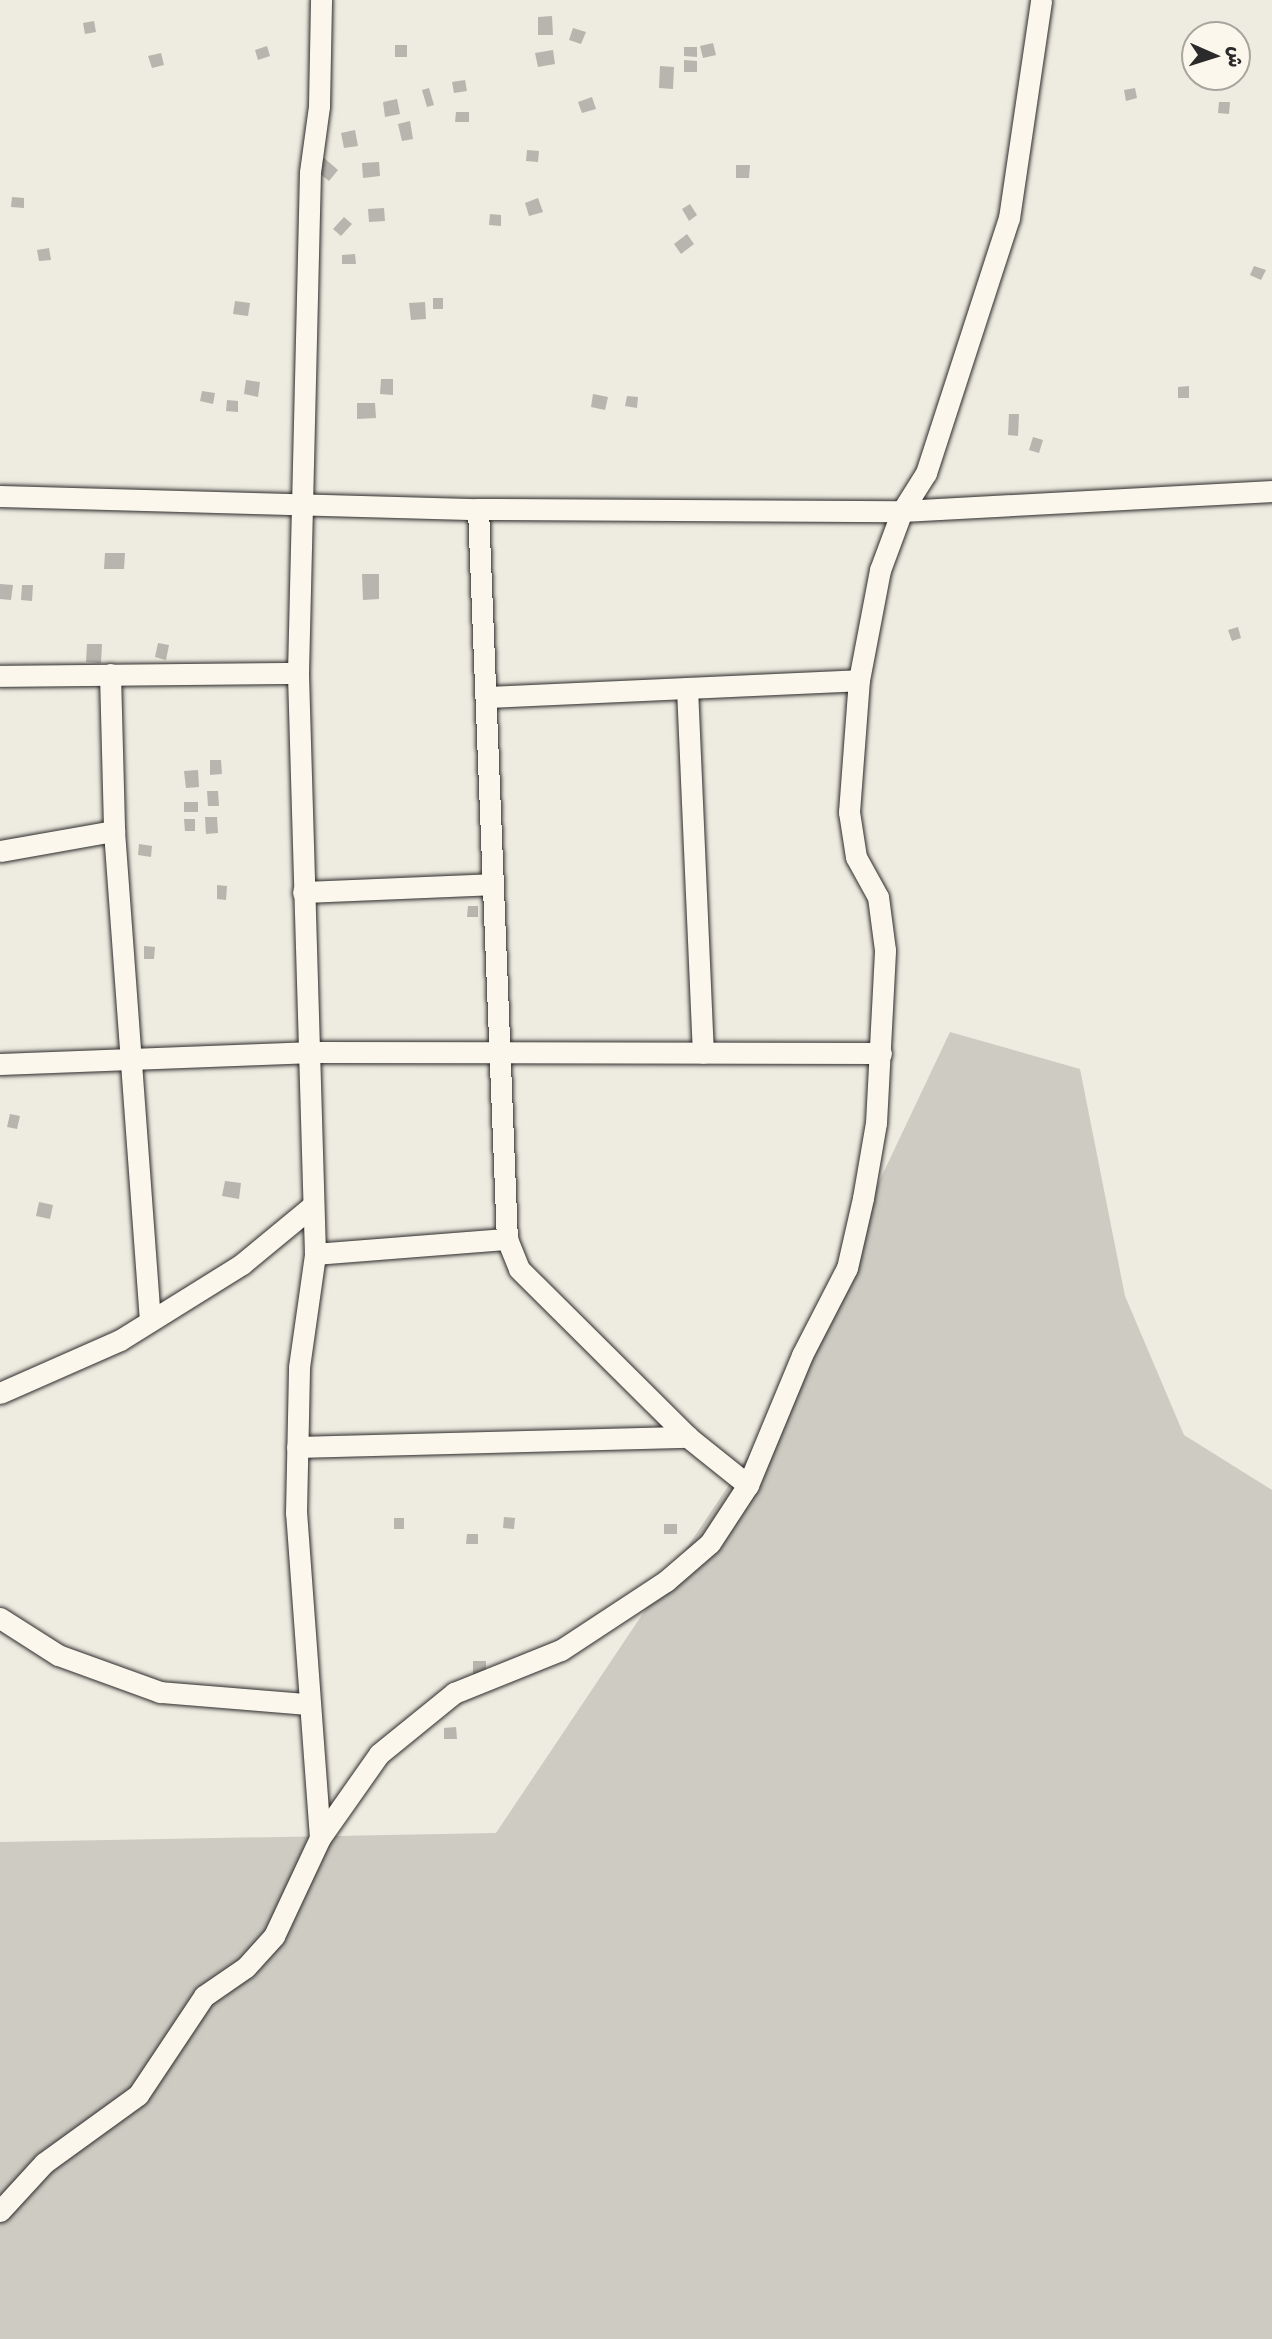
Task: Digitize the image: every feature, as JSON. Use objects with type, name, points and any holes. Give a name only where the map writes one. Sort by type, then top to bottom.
[{"type":"street","points":[[320,1838],[307,1704],[298,1447],[299,1367],[315,1254],[298,673],[300,501],[321,0]]},
{"type":"street","points":[[0,2211],[44,2163],[138,2095],[204,1996],[246,1967],[274,1936],[320,1838],[379,1754],[415,1722],[454,1693],[561,1650],[666,1581],[710,1543],[748,1485],[802,1355],[847,1268],[876,1123],[884,937],[878,897],[856,857],[849,812],[859,680],[880,570],[902,511],[926,472],[1009,218],[1041,0]]},
{"type":"street","points":[[0,496],[300,501],[478,509],[902,511],[1272,491]]},
{"type":"street","points":[[478,509],[497,1054],[507,1239],[519,1269],[688,1437],[748,1485]]},
{"type":"street","points":[[0,676],[298,673]]},
{"type":"street","points":[[110,674],[114,831],[150,1321]]},
{"type":"street","points":[[486,697],[859,680]]},
{"type":"street","points":[[687,688],[703,1053]]},
{"type":"street","points":[[0,851],[114,831]]},
{"type":"street","points":[[303,892],[492,884]]},
{"type":"street","points":[[0,1065],[130,1055],[307,1052],[881,1053]]},
{"type":"street","points":[[0,1393],[48,1376],[150,1321],[243,1264],[312,1206]]},
{"type":"street","points":[[315,1254],[507,1239]]},
{"type":"street","points":[[298,1447],[688,1437]]},
{"type":"street","points":[[0,1618],[58,1655],[160,1692],[307,1704]]},
{"type":"shaded area","points":[[950,1032],[1080,1069],[1125,1296],[1184,1435],[1272,1490],[1272,2339],[0,2339],[0,1842],[496,1833],[751,1452]]},
{"type":"building","points":[[552,16],[553,35],[538,35],[538,17]]},
{"type":"building","points":[[94,21],[96,32],[85,34],[83,23]]},
{"type":"building","points":[[573,28],[586,32],[581,44],[569,40]]},
{"type":"building","points":[[713,43],[716,55],[703,58],[700,46]]},
{"type":"building","points":[[395,45],[407,45],[407,57],[395,57]]},
{"type":"building","points":[[267,46],[270,56],[258,60],[255,50]]},
{"type":"building","points":[[684,47],[697,47],[697,57],[684,56]]},
{"type":"building","points":[[553,50],[555,64],[538,67],[535,53]]},
{"type":"building","points":[[161,53],[164,65],[152,68],[148,56]]},
{"type":"building","points":[[684,60],[697,61],[697,72],[684,72]]},
{"type":"building","points":[[660,66],[674,67],[673,89],[659,88]]},
{"type":"building","points":[[465,80],[467,91],[454,93],[452,82]]},
{"type":"building","points":[[429,88],[434,105],[427,107],[422,90]]},
{"type":"building","points":[[1135,88],[1137,98],[1126,101],[1124,90]]},
{"type":"building","points":[[592,97],[596,109],[582,113],[578,102]]},
{"type":"building","points":[[397,99],[400,114],[385,117],[383,102]]},
{"type":"building","points":[[1219,102],[1230,102],[1229,114],[1218,113]]},
{"type":"building","points":[[456,112],[469,112],[469,122],[455,122]]},
{"type":"building","points":[[410,121],[413,139],[402,141],[398,124]]},
{"type":"building","points":[[355,130],[358,146],[344,148],[341,133]]},
{"type":"building","points":[[527,150],[539,151],[538,162],[526,161]]},
{"type":"building","points":[[324,158],[338,170],[329,181],[314,169]]},
{"type":"building","points":[[379,162],[380,176],[363,178],[362,163]]},
{"type":"building","points":[[736,165],[750,165],[749,178],[736,178]]},
{"type":"building","points":[[12,197],[24,198],[24,208],[11,207]]},
{"type":"building","points":[[538,198],[543,212],[529,216],[525,203]]},
{"type":"building","points":[[690,204],[697,215],[689,221],[682,209]]},
{"type":"building","points":[[384,208],[385,221],[369,222],[368,209]]},
{"type":"building","points":[[490,214],[501,215],[501,226],[489,225]]},
{"type":"building","points":[[344,217],[352,224],[341,236],[333,229]]},
{"type":"building","points":[[687,234],[694,244],[681,254],[674,244]]},
{"type":"building","points":[[49,248],[51,260],[39,261],[37,250]]},
{"type":"building","points":[[355,254],[356,264],[342,264],[342,255]]},
{"type":"building","points":[[1254,266],[1266,270],[1261,280],[1250,275]]},
{"type":"building","points":[[433,298],[443,298],[443,309],[433,309]]},
{"type":"building","points":[[235,301],[250,303],[248,316],[233,314]]},
{"type":"building","points":[[425,302],[426,319],[411,320],[409,303]]},
{"type":"building","points":[[381,379],[393,379],[393,395],[380,394]]},
{"type":"building","points":[[246,380],[260,382],[258,397],[244,394]]},
{"type":"building","points":[[1189,386],[1189,398],[1178,398],[1178,387]]},
{"type":"building","points":[[202,391],[215,393],[213,404],[200,401]]},
{"type":"building","points":[[593,394],[608,397],[605,410],[591,407]]},
{"type":"building","points":[[627,396],[638,397],[637,408],[625,406]]},
{"type":"building","points":[[227,400],[238,401],[238,412],[226,411]]},
{"type":"building","points":[[357,403],[375,403],[376,418],[357,419]]},
{"type":"building","points":[[1009,414],[1019,414],[1018,436],[1008,435]]},
{"type":"building","points":[[1033,437],[1043,440],[1039,453],[1029,450]]},
{"type":"building","points":[[105,553],[125,553],[124,569],[104,569]]},
{"type":"building","points":[[362,574],[379,574],[379,599],[363,600]]},
{"type":"building","points":[[0,584],[13,585],[11,600],[0,599]]},
{"type":"building","points":[[22,585],[33,585],[32,601],[21,600]]},
{"type":"building","points":[[1238,627],[1241,638],[1232,641],[1228,630]]},
{"type":"building","points":[[158,643],[169,645],[166,660],[155,657]]},
{"type":"building","points":[[87,644],[102,644],[101,663],[86,662]]},
{"type":"building","points":[[210,760],[221,760],[222,774],[210,775]]},
{"type":"building","points":[[198,770],[199,787],[186,788],[184,771]]},
{"type":"building","points":[[207,791],[218,791],[219,806],[208,806]]},
{"type":"building","points":[[184,802],[198,802],[198,812],[184,812]]},
{"type":"building","points":[[205,817],[217,817],[218,833],[206,834]]},
{"type":"building","points":[[184,819],[195,819],[195,831],[185,831]]},
{"type":"building","points":[[139,844],[152,846],[151,857],[138,855]]},
{"type":"building","points":[[217,885],[227,886],[226,900],[217,899]]},
{"type":"building","points":[[468,906],[478,906],[478,917],[467,917]]},
{"type":"building","points":[[144,946],[155,947],[154,959],[144,959]]},
{"type":"building","points":[[10,1114],[20,1116],[17,1129],[7,1127]]},
{"type":"building","points":[[225,1181],[241,1183],[239,1199],[222,1196]]},
{"type":"building","points":[[39,1202],[53,1205],[50,1219],[36,1216]]},
{"type":"building","points":[[504,1517],[515,1518],[514,1529],[503,1528]]},
{"type":"building","points":[[394,1518],[404,1518],[404,1529],[394,1529]]},
{"type":"building","points":[[664,1524],[677,1524],[677,1534],[664,1534]]},
{"type":"building","points":[[467,1534],[478,1534],[478,1544],[466,1544]]},
{"type":"building","points":[[473,1661],[486,1661],[486,1674],[473,1674]]},
{"type":"building","points":[[456,1727],[457,1739],[444,1739],[444,1728]]}]
